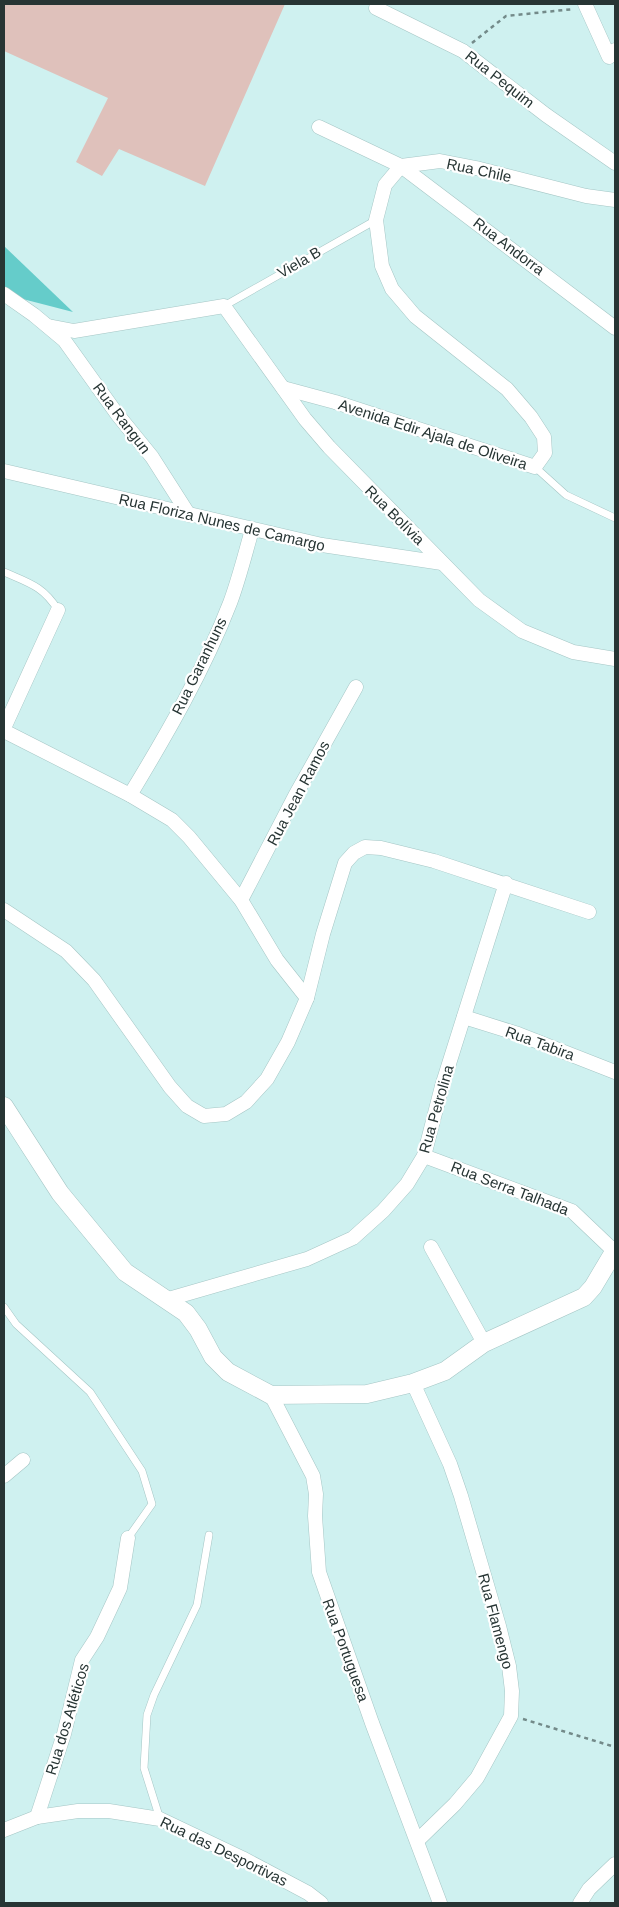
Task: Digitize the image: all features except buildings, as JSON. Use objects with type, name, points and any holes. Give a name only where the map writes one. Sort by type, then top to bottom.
[{"type":"street","points":[[586,6],[609,57],[615,50]]},
{"type":"street","name":"Rua Pequim","points":[[376,8],[464,51],[546,115],[615,164]]},
{"type":"street","points":[[319,127],[402,166]]},
{"type":"street","name":"Rua Chile","points":[[402,166],[440,161],[476,168],[586,196],[615,200]]},
{"type":"street","name":"Avenida Edir Ajala de Oliveira","points":[[283,388],[335,402],[535,467],[545,453],[544,437],[531,417],[507,389],[415,316],[392,289],[382,266],[376,220],[386,185],[402,166]]},
{"type":"street","name":"Rua Andorra","points":[[402,166],[615,328]]},
{"type":"street","points":[[4,294],[48,326],[74,331],[224,306]]},
{"type":"street","name":"Rua Bolívia","points":[[224,306],[283,388],[329,447],[479,600],[522,630],[573,652],[615,658]]},
{"type":"street","points":[[599,314],[615,313]]},
{"type":"street","name":"Rua Rangun","points":[[48,326],[64,340],[117,414],[152,457],[189,515]]},
{"type":"street","name":"Rua Floriza Nunes de Camargo","points":[[4,471],[322,545],[442,562]]},
{"type":"street","name":"Rua Garanhuns","points":[[130,795],[163,739],[216,638],[231,601],[252,530]]},
{"type":"street","points":[[58,610],[4,730],[130,795],[178,826],[241,900],[277,960],[307,998]]},
{"type":"street","name":"Rua Jean Ramos","points":[[241,900],[295,796],[356,688]]},
{"type":"street","points":[[4,910],[66,951],[94,980],[170,1087],[187,1106],[204,1116],[226,1114],[246,1102],[267,1079],[288,1042],[307,998],[344,863],[354,853],[365,847],[381,848],[434,861],[506,883],[589,912]]},
{"type":"street","name":"Rua Petrolina","points":[[165,1300],[307,1259],[352,1238],[383,1211],[407,1184],[424,1156],[442,1086],[506,883]]},
{"type":"street","name":"Rua Tabira","points":[[464,1017],[518,1034],[615,1072]]},
{"type":"street","points":[[4,1106],[60,1193],[125,1272],[186,1312],[198,1329],[213,1357],[228,1372],[271,1395],[367,1394],[413,1383],[445,1371],[484,1343],[584,1297],[604,1270],[614,1250]]},
{"type":"street","name":"Rua Serra Talhada","points":[[424,1156],[572,1211],[614,1250]]},
{"type":"street","points":[[431,1246],[484,1343]]},
{"type":"street","name":"Rua Flamengo","points":[[413,1383],[450,1464],[461,1496],[509,1666],[512,1691],[511,1716],[477,1778],[455,1804],[418,1840]]},
{"type":"street","name":"Rua Portuguesa","points":[[271,1395],[313,1476],[316,1494],[315,1516],[319,1572],[372,1723],[418,1840],[440,1903]]},
{"type":"street","points":[[4,1476],[23,1460]]},
{"type":"street","name":"Rua dos Atléticos","points":[[37,1817],[64,1734],[82,1660],[97,1638],[120,1588],[128,1538]]},
{"type":"street","name":"Rua das Desportivas","points":[[4,1830],[37,1817],[78,1810],[108,1811],[160,1819],[242,1858],[308,1893],[321,1903]]},
{"type":"street","points":[[580,1903],[589,1889],[615,1864]]},
{"type":"lane","name":"Viela B","points":[[224,306],[376,220]]},
{"type":"lane","points":[[535,467],[566,495],[615,518]]},
{"type":"lane","points":[[4,572],[38,586],[49,595],[58,610]]},
{"type":"lane","points":[[4,1307],[16,1324],[90,1392],[142,1471],[152,1504],[128,1538]]},
{"type":"lane","points":[[160,1819],[144,1768],[147,1715],[154,1695],[197,1604],[209,1535]]},
{"type":"path","points":[[464,51],[478,37],[506,16],[586,6]]},
{"type":"path","points":[[511,1716],[615,1747]]},
{"type":"shaded area","points":[[4,246],[73,312],[15,297],[4,290]]}]
